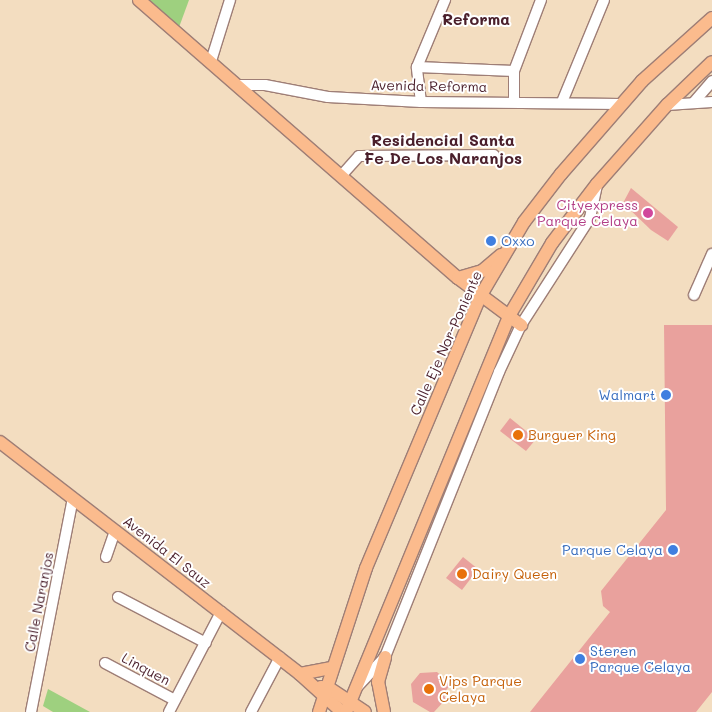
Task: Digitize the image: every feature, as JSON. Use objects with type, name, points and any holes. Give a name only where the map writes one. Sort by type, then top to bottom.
[{"type":"main road","points":[[139,0],[458,278],[521,325]]},
{"type":"main road","name":"Calle Eje Nor-Poniente","points":[[319,712],[323,691],[366,568],[481,296],[524,222],[555,181],[621,104],[712,18]]},
{"type":"main road","points":[[346,708],[356,688],[509,316],[552,243],[597,184],[667,105],[712,62]]},
{"type":"main road","points":[[458,278],[482,270],[507,251]]},
{"type":"main road","name":"Avenida El Sauz","points":[[0,442],[300,674],[346,708],[365,712]]},
{"type":"main road","points":[[384,712],[378,682],[385,657]]},
{"type":"main road","points":[[300,674],[331,668]]},
{"type":"street","points":[[211,61],[230,0]]},
{"type":"street","points":[[420,102],[417,67],[445,0]]},
{"type":"street","points":[[514,101],[514,71],[541,0]]},
{"type":"street","points":[[562,102],[604,0]]},
{"type":"street","points":[[417,67],[514,71]]},
{"type":"street","points":[[694,102],[712,81]]},
{"type":"street","name":"Avenida Reforma","points":[[237,85],[265,85],[328,97],[420,102],[514,101],[621,104]]},
{"type":"street","points":[[667,105],[712,102]]},
{"type":"street","points":[[341,176],[359,156],[494,156]]},
{"type":"street","points":[[356,688],[385,657],[498,372],[521,325],[590,218],[597,184]]},
{"type":"street","points":[[694,296],[708,274],[712,254]]},
{"type":"street","name":"Calle Naranjos","points":[[31,712],[73,498]]},
{"type":"street","points":[[106,557],[115,531]]},
{"type":"street","points":[[118,597],[206,643]]},
{"type":"street","points":[[169,712],[221,612]]},
{"type":"street","points":[[251,712],[280,657]]},
{"type":"street","name":"Linquen","points":[[105,663],[175,700]]},
{"type":"green space","points":[[143,0],[189,0],[178,30]]},
{"type":"green space","points":[[48,689],[90,712],[53,712],[43,706]]},
{"type":"building","points":[[631,188],[678,227],[668,241],[651,230],[623,203]]},
{"type":"building","name":"Parque Celaya","points":[[664,325],[712,325],[712,692],[696,712],[530,712],[610,612],[603,606],[601,591],[666,510]]},
{"type":"building","name":"Burguer King","points":[[510,418],[536,439],[526,451],[500,431]]},
{"type":"building","name":"Dairy Queen","points":[[463,557],[478,569],[462,590],[446,578]]},
{"type":"building","name":"Vips Parque Celaya","points":[[437,672],[451,684],[443,694],[446,699],[434,712],[430,712],[413,702],[411,684],[420,673]]},
{"type":"place","name":"Cityexpress Parque Celaya","points":[[648,213]]},
{"type":"place","name":"Oxxo","points":[[491,241]]},
{"type":"place","name":"Walmart","points":[[666,395]]},
{"type":"place","name":"Burguer King","points":[[518,435]]},
{"type":"place","name":"Parque Celaya","points":[[673,550]]},
{"type":"place","name":"Dairy Queen","points":[[462,574]]},
{"type":"place","name":"Steren Parque Celaya","points":[[580,659]]},
{"type":"place","name":"Vips Parque Celaya","points":[[429,689]]},
{"type":"district","name":"Reforma","points":[[476,19]]},
{"type":"district","name":"Residencial Santa Fe De Los Naranjos","points":[[443,149]]}]
